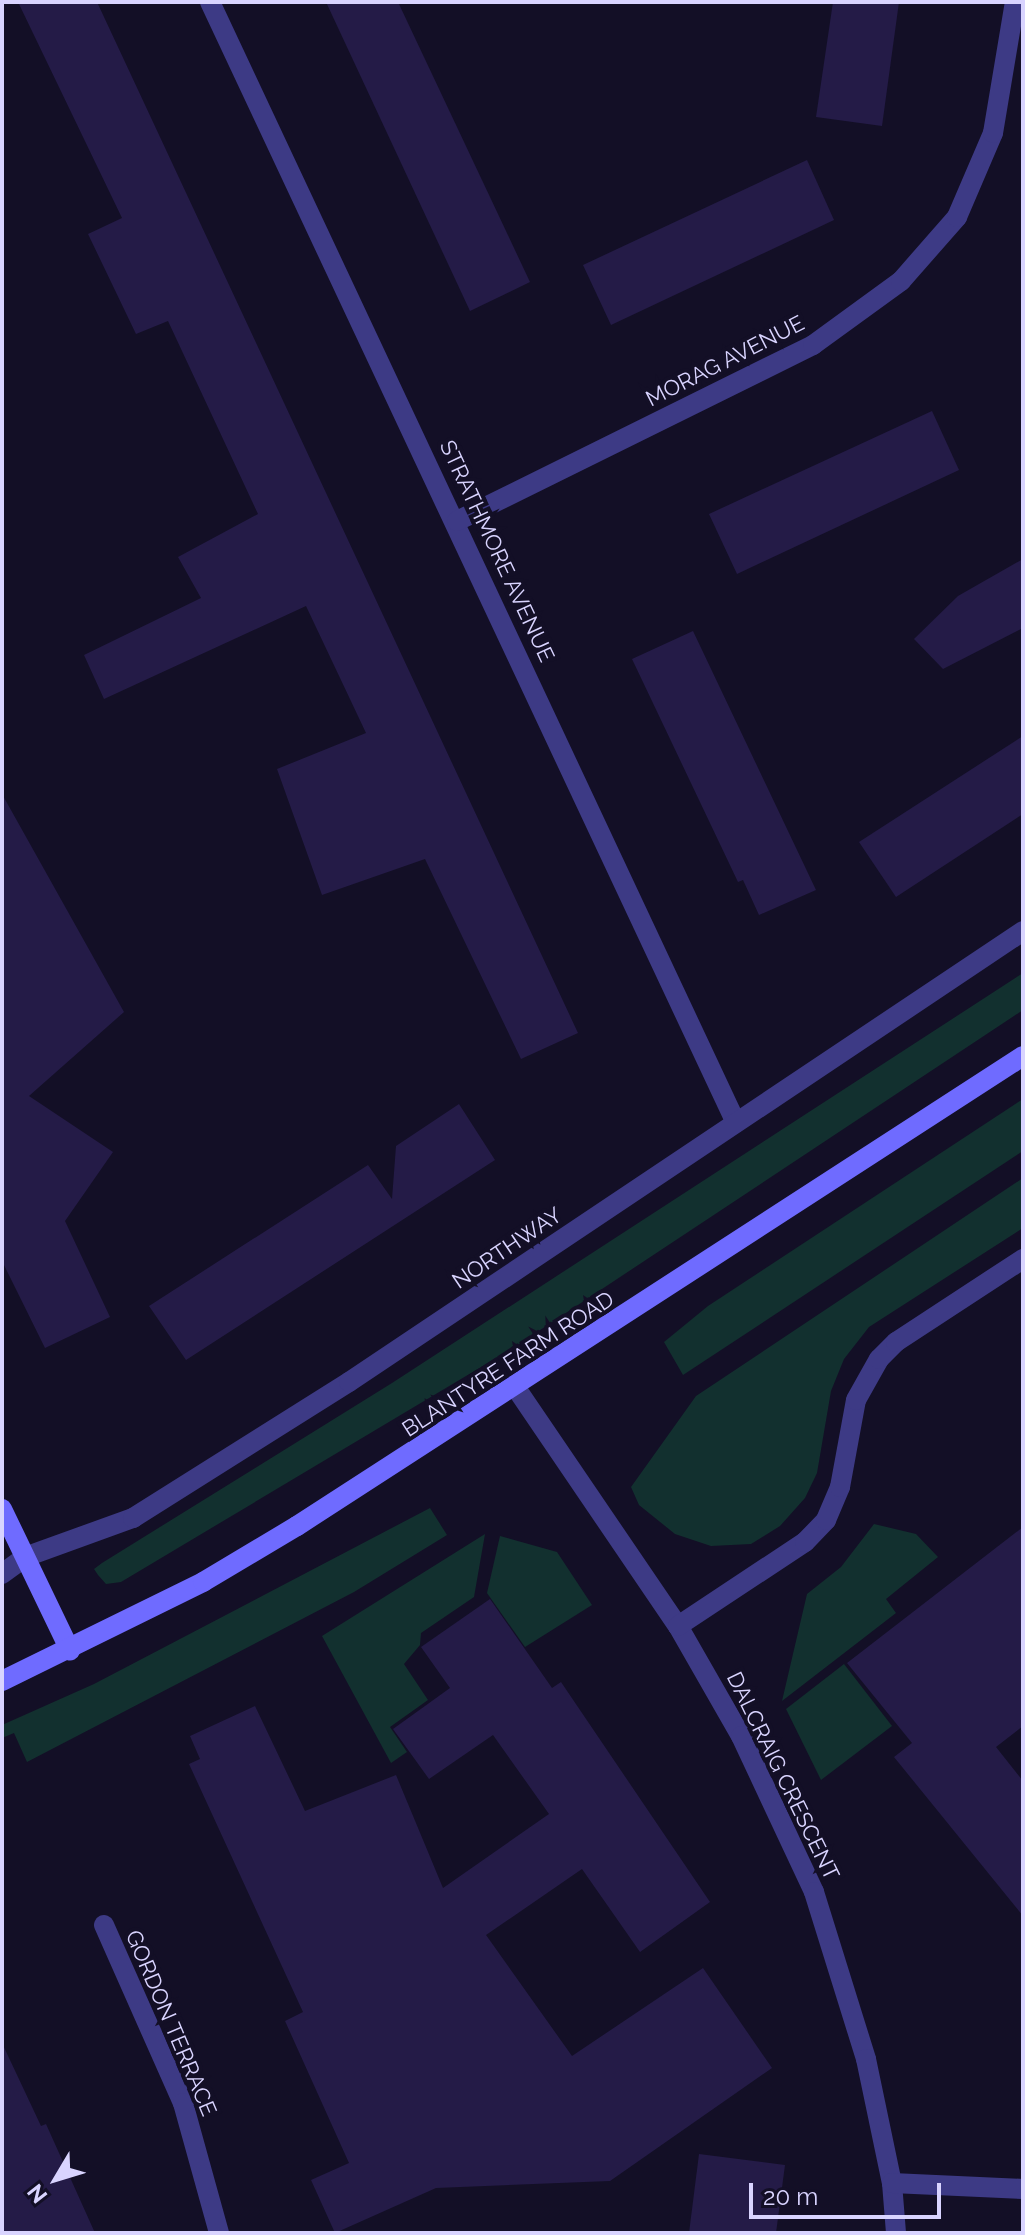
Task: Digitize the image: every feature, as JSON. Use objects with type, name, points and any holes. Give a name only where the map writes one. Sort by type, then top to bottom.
[{"type":"main road","name":"BLANTYRE FARM ROAD","points":[[2,1681],[70,1650],[217,1574],[516,1388],[1023,1056]]},
{"type":"main road","points":[[2,1509],[70,1650]]},
{"type":"street","name":"STRATHMORE AVENUE","points":[[210,2],[457,521],[736,1123]]},
{"type":"street","name":"MORAG AVENUE","points":[[457,521],[813,345],[901,281],[957,217],[993,133],[1015,2]]},
{"type":"street","name":"NORTHWAY","points":[[2,1574],[25,1557],[133,1518],[349,1382],[1023,931]]},
{"type":"street","points":[[678,1626],[805,1542],[826,1520],[840,1487],[856,1400],[879,1359],[896,1342],[1023,1259]]},
{"type":"street","name":"DALCRAIG CRESCENT","points":[[516,1388],[678,1626],[741,1736],[814,1892],[858,2028],[892,2183],[896,2233]]},
{"type":"street","name":"GORDON TERRACE","points":[[104,1925],[183,2103],[219,2233]]},
{"type":"street","points":[[892,2183],[1023,2189]]},
{"type":"green space","points":[[1023,973],[1023,1010],[513,1348],[121,1582],[106,1584],[94,1569],[392,1383]]},
{"type":"green space","points":[[1023,1099],[1023,1151],[683,1375],[664,1342],[708,1306]]},
{"type":"green space","points":[[1023,1178],[1023,1228],[869,1327],[844,1359],[831,1391],[817,1473],[805,1498],[780,1526],[751,1544],[711,1546],[675,1534],[639,1505],[631,1487],[696,1396]]},
{"type":"green space","points":[[430,1508],[447,1535],[354,1592],[27,1762],[14,1733],[2,1738],[2,1725],[94,1684]]},
{"type":"green space","points":[[874,1524],[916,1534],[938,1557],[886,1599],[896,1613],[782,1701],[807,1594],[841,1567]]},
{"type":"green space","points":[[485,1534],[474,1597],[421,1633],[420,1645],[404,1664],[428,1700],[390,1727],[407,1752],[391,1763],[322,1636]]},
{"type":"green space","points":[[500,1536],[557,1552],[592,1605],[525,1647],[487,1593]]},
{"type":"green space","points":[[844,1664],[892,1726],[821,1780],[786,1709]]},
{"type":"building","points":[[18,2],[97,2],[578,1033],[521,1059],[425,859],[322,895],[277,769],[366,733],[306,606],[104,699],[84,655],[201,598],[178,557],[258,514],[168,321],[136,334],[88,234],[122,218]]},
{"type":"building","points":[[326,2],[398,2],[530,282],[470,311]]},
{"type":"building","points":[[833,2],[899,2],[882,126],[816,117]]},
{"type":"building","points":[[807,160],[834,220],[611,325],[583,265]]},
{"type":"building","points":[[932,411],[959,470],[737,574],[709,514]]},
{"type":"building","points":[[1023,559],[1023,628],[943,669],[914,639],[958,596]]},
{"type":"building","points":[[693,631],[816,890],[759,915],[743,880],[738,882],[632,659]]},
{"type":"building","points":[[1023,736],[1023,814],[896,897],[859,842]]},
{"type":"building","points":[[2,794],[124,1012],[29,1096],[113,1152],[65,1221],[110,1317],[45,1348],[2,1261]]},
{"type":"building","points":[[459,1104],[495,1160],[186,1360],[149,1306],[368,1165],[392,1199],[396,1146]]},
{"type":"building","points":[[1023,1527],[1023,1726],[996,1747],[1023,1781],[1023,1916],[894,1757],[912,1743],[847,1663]]},
{"type":"building","points":[[490,1599],[552,1688],[561,1682],[710,1902],[640,1952],[582,1869],[486,1935],[572,2056],[703,1968],[772,2068],[610,2181],[436,2188],[335,2233],[311,2180],[349,2163],[285,2021],[303,2012],[189,1764],[200,1759],[190,1736],[255,1706],[305,1811],[396,1775],[443,1888],[549,1814],[493,1735],[429,1779],[393,1729],[450,1688],[421,1647]]},
{"type":"building","points":[[2,2043],[41,2126],[46,2124],[95,2233],[2,2233]]},
{"type":"building","points":[[699,2154],[785,2165],[776,2233],[689,2233]]}]
